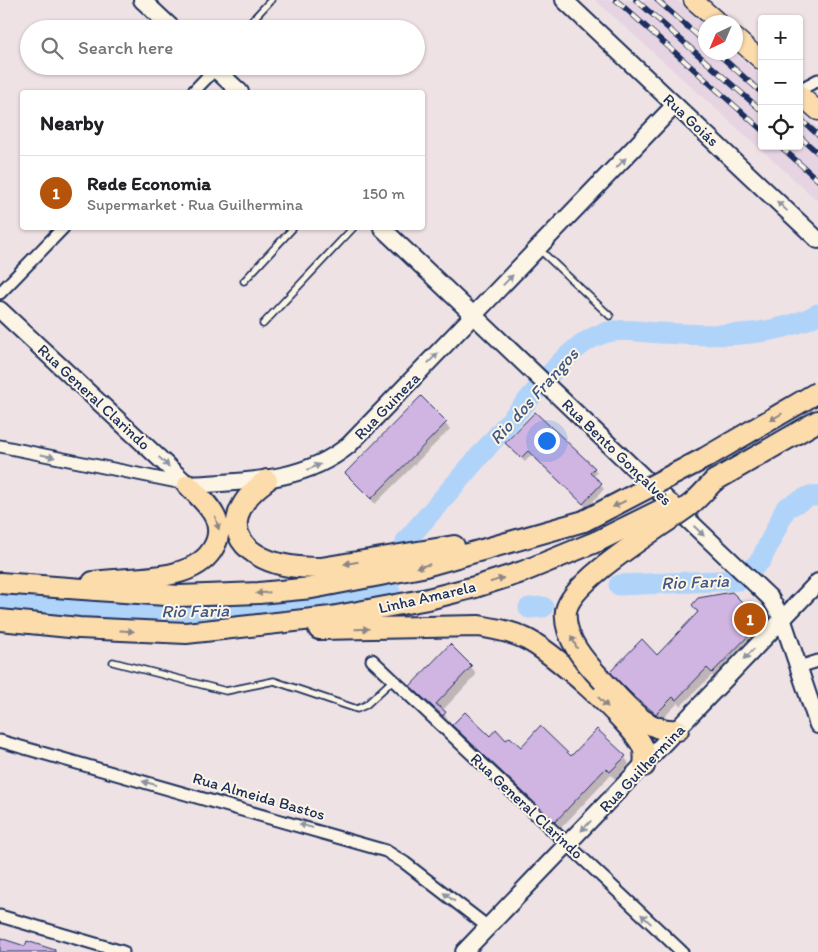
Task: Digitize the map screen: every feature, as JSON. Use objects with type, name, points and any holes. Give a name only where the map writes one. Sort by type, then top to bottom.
[{"type":"highway","name":"Linha Amarela","points":[[0,583],[180,596],[259,593],[312,588],[422,567],[584,521],[697,463],[818,392]]},
{"type":"highway","name":"Linha Amarela","points":[[0,620],[79,628],[186,633],[331,617],[438,597],[522,572],[598,541],[652,516],[818,421]]},
{"type":"highway","points":[[267,480],[245,498],[239,509],[238,533],[251,550],[263,558],[280,564],[300,568],[321,568],[453,546],[520,539]]},
{"type":"highway","points":[[678,730],[667,732],[647,724],[603,681],[581,655],[572,640],[566,612],[569,602],[596,574],[691,504],[714,480]]},
{"type":"highway","points":[[65,588],[101,580],[158,576],[188,570],[200,564],[215,546],[219,528],[209,506],[188,485]]},
{"type":"highway","points":[[278,624],[323,629],[479,626],[502,630],[525,638],[571,672],[636,735],[644,748],[644,766]]},
{"type":"main road","points":[[693,0],[710,15]]},
{"type":"main road","points":[[743,44],[761,60]]},
{"type":"main road","points":[[803,98],[818,111]]},
{"type":"street","points":[[142,0],[163,20]]},
{"type":"street","name":"Rua Goiás","points":[[564,0],[818,240]]},
{"type":"street","points":[[195,90],[208,75]]},
{"type":"street","points":[[222,75],[238,90]]},
{"type":"street","points":[[803,88],[818,80]]},
{"type":"street","name":"Rua Guineza","points":[[0,446],[188,485],[267,480],[305,470],[334,457],[475,316],[675,105]]},
{"type":"street","points":[[0,293],[61,230]]},
{"type":"street","name":"Rua Bento Gonçalves","points":[[384,230],[777,607],[818,725]]},
{"type":"street","name":"Rua General Clarindo","points":[[0,310],[188,485]]},
{"type":"street","name":"Rua Guilhermina","points":[[464,952],[818,582]]},
{"type":"street","name":"Rua General Clarindo","points":[[372,660],[682,952]]},
{"type":"street","points":[[799,667],[818,661]]},
{"type":"street","name":"Rua Almeida Bastos","points":[[0,741],[386,851],[406,863],[488,928]]},
{"type":"street","points":[[0,916],[123,952]]},
{"type":"lane","points":[[252,20],[271,0]]},
{"type":"lane","points":[[244,281],[291,230]]},
{"type":"lane","points":[[262,324],[351,230]]},
{"type":"lane","points":[[539,249],[610,316]]},
{"type":"lane","points":[[112,662],[226,691],[274,681],[357,709],[366,705],[393,680]]},
{"type":"shaded area","points":[[595,0],[677,0],[698,20],[698,60],[743,60],[758,73],[758,147]]},
{"type":"shaded area","points":[[803,115],[818,128],[818,201],[761,150],[803,150]]},
{"type":"building","points":[[421,396],[447,422],[371,499],[345,473]]},
{"type":"building","points":[[535,412],[595,468],[590,473],[602,483],[583,504],[528,451],[521,458],[505,443]]},
{"type":"building","points":[[732,592],[762,622],[712,673],[707,668],[676,700],[673,697],[656,714],[636,698],[610,672],[642,639],[657,655],[698,612],[692,605],[698,598]]},
{"type":"building","points":[[450,644],[472,666],[436,704],[446,712],[443,716],[410,686]]},
{"type":"building","points":[[465,712],[490,736],[496,729],[506,740],[510,737],[521,747],[540,726],[571,756],[597,729],[626,756],[610,772],[606,768],[555,822],[452,725]]},
{"type":"building","points":[[0,938],[25,946],[27,941],[55,950],[55,952],[0,952]]},
{"type":"waterway","name":"Rio dos Frangos","points":[[406,541],[559,364],[593,338],[613,331],[700,335],[761,332],[781,328],[818,314]]},
{"type":"waterway","name":"Rio Faria","points":[[619,585],[740,580],[761,560],[786,508],[810,496],[818,496]]},
{"type":"waterway","name":"Rio Faria","points":[[0,603],[126,611],[201,613],[319,603],[390,591]]},
{"type":"waterway","name":"Rio Faria","points":[[529,608],[543,607]]},
{"type":"railway","points":[[616,0],[758,126]]},
{"type":"railway","points":[[636,0],[758,107]]},
{"type":"railway","points":[[657,0],[698,36]]},
{"type":"railway","points":[[725,60],[758,89]]},
{"type":"railway","points":[[803,122],[818,135]]},
{"type":"railway","points":[[803,140],[818,153]]},
{"type":"railway","points":[[784,150],[818,180]]},
{"type":"place","name":"Rede Economia","points":[[750,619]]}]
